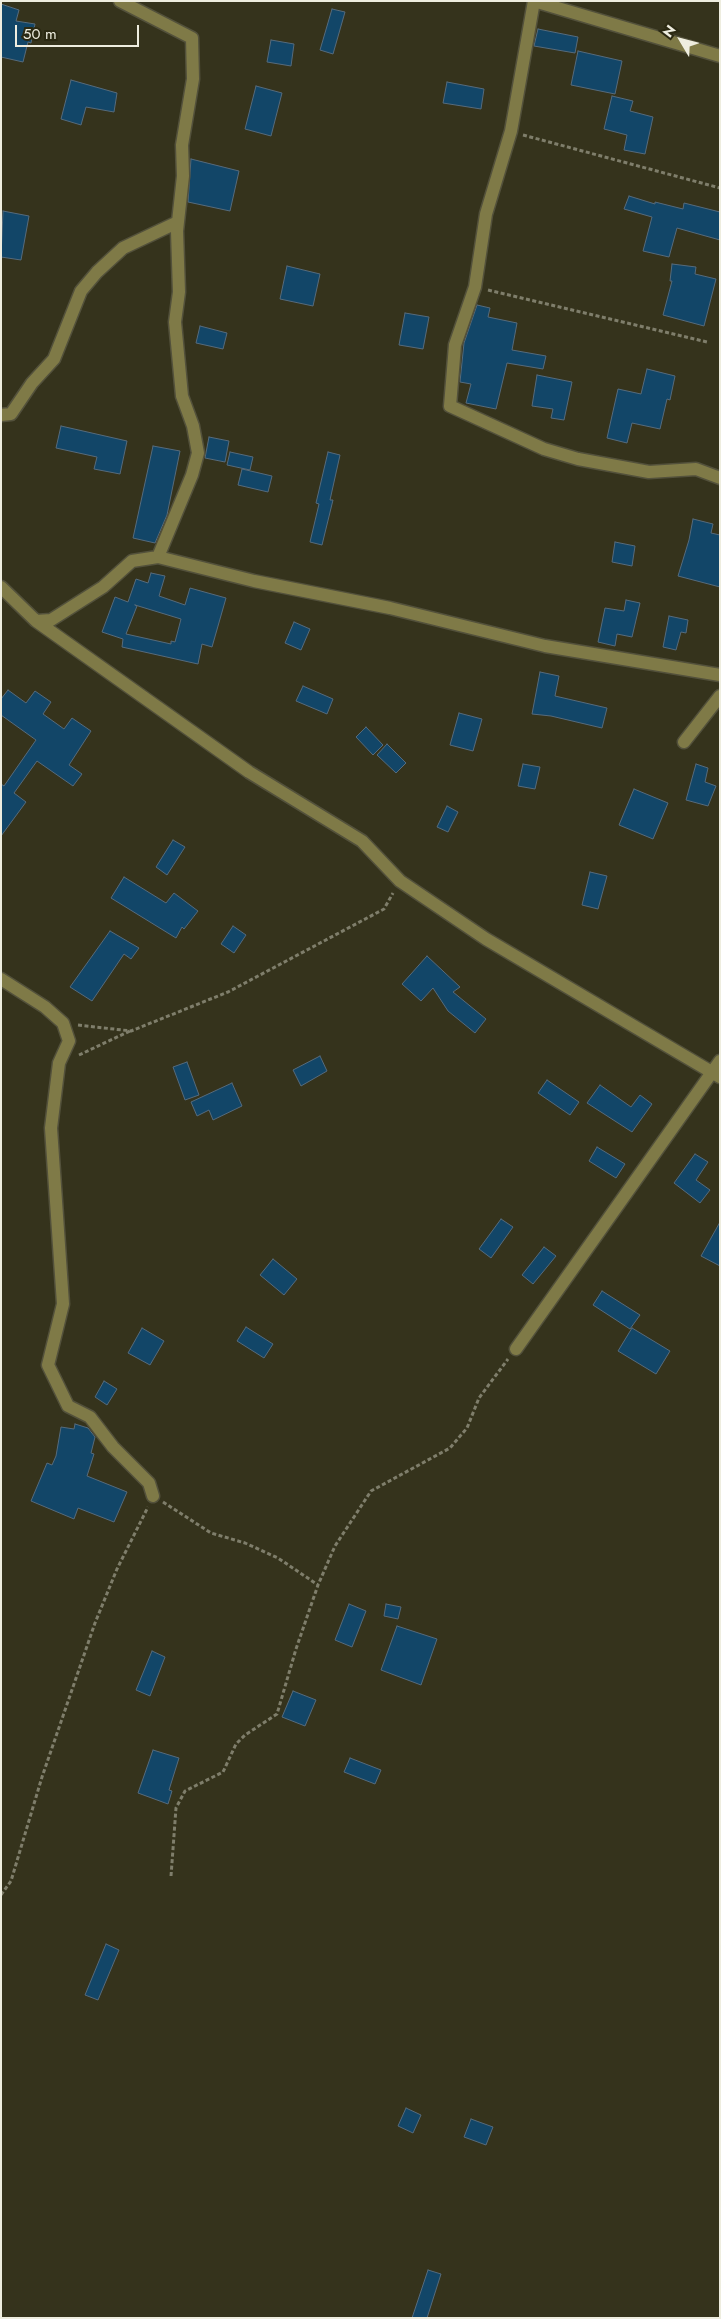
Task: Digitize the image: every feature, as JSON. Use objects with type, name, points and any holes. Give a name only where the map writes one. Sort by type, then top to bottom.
[{"type":"street","points":[[120,1],[192,38],[193,79],[182,145],[183,176],[178,222],[179,292],[175,322],[182,396],[193,426],[198,453],[192,475],[158,557]]},
{"type":"street","points":[[720,56],[534,1],[511,132],[486,214],[475,287],[455,345],[450,406],[544,449],[578,459],[649,472],[696,469],[720,478]]},
{"type":"street","points":[[1,415],[12,414],[32,383],[54,359],[80,290],[123,248],[178,222]]},
{"type":"street","points":[[36,621],[51,620],[80,602],[103,587],[132,561],[158,557],[254,581],[390,608],[544,646],[720,675]]},
{"type":"street","points":[[1,587],[36,621],[250,772],[362,841],[400,882],[486,939],[716,1074]]},
{"type":"street","points":[[684,742],[720,696]]},
{"type":"street","points":[[1,979],[45,1007],[63,1023],[70,1041],[59,1063],[52,1128],[63,1304],[48,1365],[68,1406],[90,1417],[113,1447],[149,1483],[153,1496]]},
{"type":"street","points":[[516,1349],[716,1074],[720,1061]]},
{"type":"path","points":[[511,132],[720,188]]},
{"type":"path","points":[[475,287],[707,342]]},
{"type":"path","points":[[59,1063],[130,1031],[228,992],[384,909],[400,882]]},
{"type":"path","points":[[63,1023],[130,1031]]},
{"type":"path","points":[[171,1876],[176,1808],[185,1791],[223,1772],[236,1744],[245,1735],[277,1714],[296,1649],[318,1585],[336,1546],[371,1491],[450,1448],[467,1428],[479,1398],[516,1349]]},
{"type":"path","points":[[1,1895],[11,1881],[42,1777],[95,1623],[116,1569],[153,1496],[211,1533],[245,1542],[278,1558],[318,1585]]},
{"type":"building","points":[[1,4],[19,10],[16,21],[35,24],[31,43],[28,42],[23,62],[1,57]]},
{"type":"building","points":[[332,9],[345,12],[333,54],[320,50]]},
{"type":"building","points":[[538,29],[578,37],[575,53],[534,46]]},
{"type":"building","points":[[271,40],[294,44],[291,66],[267,62]]},
{"type":"building","points":[[578,51],[622,61],[615,94],[571,85]]},
{"type":"building","points":[[71,80],[117,93],[114,112],[86,107],[81,125],[61,119]]},
{"type":"building","points":[[447,82],[484,89],[481,109],[443,103]]},
{"type":"building","points":[[256,86],[282,93],[271,136],[245,129]]},
{"type":"building","points":[[612,96],[633,101],[630,111],[653,117],[645,154],[624,150],[627,135],[604,129]]},
{"type":"building","points":[[191,159],[239,171],[230,211],[188,202]]},
{"type":"building","points":[[629,196],[655,204],[655,202],[683,209],[684,203],[720,212],[720,240],[677,228],[669,257],[643,251],[652,217],[624,209]]},
{"type":"building","points":[[3,211],[29,216],[21,260],[1,257]]},
{"type":"building","points":[[672,264],[696,267],[695,274],[716,279],[704,326],[663,315],[672,281],[670,281]]},
{"type":"building","points":[[287,266],[320,274],[313,306],[280,299]]},
{"type":"building","points":[[477,305],[490,308],[488,317],[517,323],[512,350],[546,356],[543,369],[507,363],[496,409],[466,403],[471,384],[460,382],[464,343]]},
{"type":"building","points":[[405,313],[429,317],[423,349],[399,345]]},
{"type":"building","points":[[200,326],[227,333],[223,349],[196,343]]},
{"type":"building","points":[[647,369],[675,376],[670,400],[667,399],[660,429],[632,423],[627,443],[607,438],[618,389],[641,394]]},
{"type":"building","points":[[537,375],[572,382],[564,420],[551,418],[553,409],[532,406]]},
{"type":"building","points":[[61,426],[127,441],[120,474],[94,469],[97,457],[56,448]]},
{"type":"building","points":[[209,437],[229,441],[225,462],[205,458]]},
{"type":"building","points":[[153,446],[180,451],[167,515],[155,543],[133,538]]},
{"type":"building","points":[[230,452],[253,457],[250,470],[227,465]]},
{"type":"building","points":[[328,452],[340,455],[330,500],[333,500],[322,545],[310,542],[319,504],[316,503]]},
{"type":"building","points":[[242,469],[272,476],[268,492],[238,485]]},
{"type":"building","points":[[693,519],[713,524],[711,533],[720,535],[720,587],[678,576]]},
{"type":"building","points":[[615,542],[635,546],[632,566],[612,562]]},
{"type":"building","points":[[151,573],[165,576],[159,596],[185,605],[190,588],[226,598],[212,647],[202,644],[198,664],[122,647],[123,639],[102,632],[115,597],[128,602],[136,579],[148,583]],"holes":[[[135,605],[181,619],[175,642],[171,641],[171,644],[126,634],[137,606]]]},
{"type":"building","points":[[626,600],[640,603],[632,637],[617,634],[615,646],[598,642],[605,608],[624,611]]},
{"type":"building","points":[[669,616],[688,620],[686,633],[681,632],[676,650],[663,647]]},
{"type":"building","points":[[294,622],[310,629],[301,650],[285,643]]},
{"type":"building","points":[[540,672],[559,676],[555,696],[607,708],[602,728],[551,716],[532,714]]},
{"type":"building","points":[[303,686],[333,699],[327,714],[296,701]]},
{"type":"building","points":[[8,690],[26,703],[35,691],[51,702],[43,714],[64,729],[72,718],[91,731],[69,765],[82,774],[73,786],[37,761],[14,793],[26,802],[1,836],[1,784],[4,786],[36,740],[1,715],[1,699]]},
{"type":"building","points":[[459,713],[482,719],[473,751],[450,745]]},
{"type":"building","points":[[366,727],[383,745],[373,755],[356,737]]},
{"type":"building","points":[[387,744],[406,763],[396,773],[377,755]]},
{"type":"building","points":[[523,764],[540,767],[535,789],[518,786]]},
{"type":"building","points":[[696,764],[708,768],[705,782],[716,786],[708,806],[686,800]]},
{"type":"building","points":[[634,789],[668,803],[653,839],[619,825]]},
{"type":"building","points":[[447,806],[458,812],[448,832],[437,827]]},
{"type":"building","points":[[173,840],[185,847],[167,875],[156,867]]},
{"type":"building","points":[[590,872],[607,876],[598,909],[582,905]]},
{"type":"building","points":[[124,877],[166,903],[174,893],[198,911],[184,929],[182,927],[176,938],[111,898]]},
{"type":"building","points":[[233,926],[246,935],[234,953],[221,944]]},
{"type":"building","points":[[110,931],[139,948],[131,959],[124,954],[92,1001],[70,987]]},
{"type":"building","points":[[427,956],[460,987],[453,992],[486,1019],[475,1033],[448,1011],[433,988],[421,1001],[402,984]]},
{"type":"building","points":[[320,1056],[327,1071],[301,1086],[293,1070]]},
{"type":"building","points":[[187,1062],[199,1095],[185,1100],[173,1067]]},
{"type":"building","points":[[547,1080],[579,1102],[570,1115],[538,1093]]},
{"type":"building","points":[[232,1083],[242,1106],[213,1120],[209,1110],[197,1116],[191,1102]]},
{"type":"building","points":[[600,1085],[631,1107],[640,1095],[652,1104],[632,1132],[587,1103]]},
{"type":"building","points":[[597,1147],[625,1164],[616,1178],[589,1161]]},
{"type":"building","points":[[695,1154],[708,1162],[696,1180],[710,1190],[700,1203],[674,1183]]},
{"type":"building","points":[[501,1219],[513,1227],[491,1258],[479,1249]]},
{"type":"building","points":[[720,1222],[720,1266],[701,1256]]},
{"type":"building","points":[[544,1247],[556,1256],[533,1284],[522,1275]]},
{"type":"building","points":[[273,1259],[297,1279],[284,1295],[260,1275]]},
{"type":"building","points":[[602,1291],[640,1315],[630,1329],[593,1305]]},
{"type":"building","points":[[246,1327],[273,1344],[264,1358],[237,1341]]},
{"type":"building","points":[[142,1328],[164,1341],[150,1365],[128,1353]]},
{"type":"building","points":[[632,1328],[670,1351],[656,1374],[618,1351]]},
{"type":"building","points":[[104,1381],[117,1389],[107,1405],[95,1397]]},
{"type":"building","points":[[75,1424],[88,1428],[95,1437],[91,1453],[94,1454],[87,1476],[127,1492],[114,1522],[78,1508],[74,1519],[31,1501],[47,1463],[52,1465],[56,1456],[61,1427],[74,1429]]},
{"type":"building","points":[[349,1604],[366,1611],[352,1647],[335,1640]]},
{"type":"building","points":[[386,1604],[401,1607],[398,1619],[384,1616]]},
{"type":"building","points":[[397,1626],[437,1639],[421,1685],[381,1670]]},
{"type":"building","points":[[152,1651],[165,1657],[150,1696],[136,1690]]},
{"type":"building","points":[[293,1691],[316,1700],[305,1726],[282,1717]]},
{"type":"building","points":[[153,1750],[179,1758],[169,1790],[172,1791],[168,1804],[138,1793]]},
{"type":"building","points":[[350,1758],[381,1770],[375,1784],[344,1772]]},
{"type":"building","points":[[106,1944],[119,1950],[98,2000],[85,1995]]},
{"type":"building","points":[[406,2108],[421,2115],[413,2133],[398,2126]]},
{"type":"building","points":[[471,2119],[493,2127],[486,2145],[464,2137]]},
{"type":"building","points":[[428,2270],[441,2274],[427,2318],[412,2318]]}]
